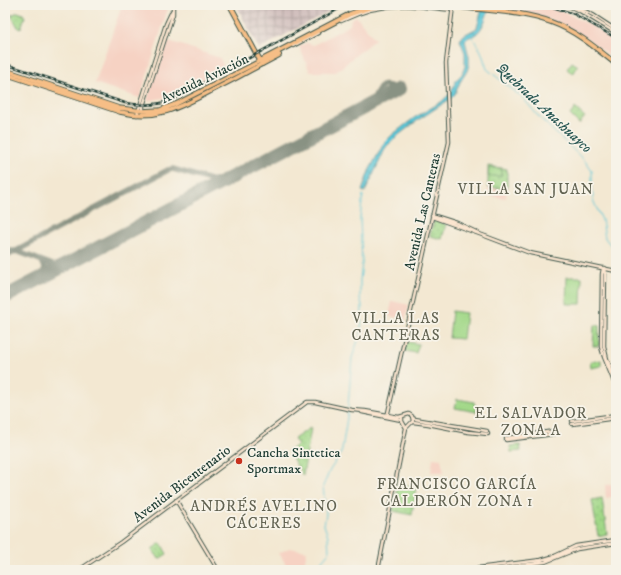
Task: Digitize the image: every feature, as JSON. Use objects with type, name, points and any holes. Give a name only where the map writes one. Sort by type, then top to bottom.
[{"type":"highway","points":[[230,5],[259,62]]},
{"type":"highway","name":"Avenida Aviación","points":[[259,62],[306,39],[329,24],[377,5]]},
{"type":"highway","points":[[448,5],[453,8],[476,9],[522,15],[554,24],[584,39],[616,64]]},
{"type":"highway","name":"Avenida Aviación","points":[[259,62],[294,45]]},
{"type":"main road","name":"Avenida Aviación","points":[[5,74],[120,112],[161,113],[182,106],[259,62]]},
{"type":"main road","name":"Avenida Aviación","points":[[5,70],[137,113]]},
{"type":"street","points":[[143,113],[143,106],[173,14],[173,5]]},
{"type":"street","points":[[566,5],[616,33]]},
{"type":"street","points":[[573,5],[593,15],[616,30]]},
{"type":"street","points":[[353,14],[387,6],[453,8]]},
{"type":"street","name":"Avenida Las Canteras","points":[[387,415],[449,142],[446,72],[453,8]]},
{"type":"street","points":[[137,113],[166,24],[170,13],[173,11]]},
{"type":"street","points":[[432,216],[457,223],[479,234],[530,253],[616,270]]},
{"type":"street","points":[[604,268],[602,274],[604,346],[607,359],[616,380]]},
{"type":"street","points":[[603,298],[601,347],[616,387]]},
{"type":"street","name":"Avenida Bicentenario","points":[[79,570],[121,542],[306,402],[316,402],[362,412],[365,411],[399,417],[403,416]]},
{"type":"street","points":[[378,570],[406,428],[401,420],[403,416],[409,414],[415,419],[487,432],[468,432],[415,422],[406,428]]},
{"type":"street","name":"Avenida Bicentenario","points":[[387,415],[401,420]]},
{"type":"street","points":[[572,423],[616,417]]},
{"type":"street","points":[[413,418],[413,423]]},
{"type":"street","points":[[404,425],[409,426]]},
{"type":"street","points":[[506,439],[554,432]]},
{"type":"street","points":[[176,500],[218,570]]},
{"type":"street","points":[[462,570],[541,560],[555,556],[578,545],[616,540]]},
{"type":"street","points":[[486,570],[539,564],[555,559],[577,549],[616,543]]},
{"type":"shaded area","points":[[122,5],[169,5],[140,98],[95,83]]},
{"type":"shaded area","points":[[236,5],[341,5],[259,49]]},
{"type":"shaded area","points":[[493,5],[534,5],[564,12],[594,27],[616,41],[616,61],[589,40],[565,26],[551,20],[490,9]]},
{"type":"shaded area","points":[[356,16],[375,39],[336,72],[310,72],[299,46],[307,43],[314,45],[350,25],[351,19]]},
{"type":"shaded area","points":[[166,40],[220,58],[224,68],[169,99],[167,97],[147,101]]},
{"type":"shaded area","points":[[488,187],[507,189],[506,198],[488,196]]},
{"type":"shaded area","points":[[392,301],[409,305],[405,320],[389,316]]},
{"type":"shaded area","points":[[433,458],[441,459],[444,472],[431,472]]},
{"type":"shaded area","points":[[616,484],[616,496],[606,498],[605,485]]},
{"type":"shaded area","name":"ANDRÉS AVELINO CÁCERES","points":[[289,548],[307,551],[304,564],[294,570],[289,570],[279,553]]},
{"type":"green space","points":[[18,12],[23,14],[25,17],[21,28],[19,29],[11,15]]},
{"type":"green space","points":[[572,62],[578,66],[573,74],[567,69]]},
{"type":"green space","points":[[575,108],[585,117],[579,124],[570,115]]},
{"type":"green space","name":"VILLA SAN JUAN","points":[[488,166],[507,169],[507,189],[488,187]]},
{"type":"green space","points":[[489,168],[501,168],[501,176],[488,176]]},
{"type":"green space","points":[[434,220],[446,224],[442,239],[430,236]]},
{"type":"green space","points":[[567,277],[582,277],[581,304],[566,304]]},
{"type":"green space","points":[[452,311],[466,313],[463,339],[449,338]]},
{"type":"green space","points":[[594,325],[599,325],[599,346],[593,346]]},
{"type":"green space","points":[[407,342],[419,344],[416,353],[405,351]]},
{"type":"green space","points":[[601,360],[601,366],[591,368],[590,362]]},
{"type":"green space","points":[[457,399],[474,402],[477,412],[455,408]]},
{"type":"green space","points":[[310,428],[303,476],[288,451],[298,445],[294,439]]},
{"type":"green space","points":[[520,445],[521,451],[511,452],[510,446]]},
{"type":"green space","points":[[400,484],[416,487],[412,515],[393,511],[398,485]]},
{"type":"green space","points":[[602,498],[607,534],[598,536],[592,500]]},
{"type":"green space","points":[[161,543],[167,554],[159,559],[152,549]]},
{"type":"water","points":[[483,5],[490,5],[485,21],[479,31],[467,38],[465,41],[469,64],[455,94],[450,99],[418,120],[386,147],[365,192],[362,191],[369,171],[384,143],[414,118],[441,102],[451,93],[456,80],[462,74],[465,66],[465,53],[460,40],[464,35],[477,28]]},
{"type":"waterway","name":"Quebrada Anashuayco","points":[[471,35],[481,51],[487,69],[523,98],[539,117],[585,161],[592,171],[593,200],[602,220],[605,238],[612,247],[616,249]]},
{"type":"waterway","points":[[348,407],[352,358],[361,332],[362,305],[360,298],[360,280],[362,263],[360,218],[363,195]]},
{"type":"waterway","points":[[314,570],[329,552],[328,536],[324,525],[326,514],[323,486],[330,470],[342,450],[348,411]]},
{"type":"taxiway","points":[[370,104],[380,88],[384,85],[390,86],[392,92],[391,96],[378,100]]},
{"type":"taxiway","points":[[5,257],[168,170],[173,169],[220,183]]},
{"type":"taxiway","points":[[5,251],[16,251],[58,267],[64,266]]},
{"type":"taxiway","points":[[42,261],[45,268],[42,278]]},
{"type":"runway","points":[[5,297],[399,89]]},
{"type":"railway","points":[[5,64],[125,103],[138,105],[156,104],[174,99],[346,5]]},
{"type":"railway","points":[[547,5],[574,14],[616,38]]},
{"type":"place","name":"Cancha Sintetica Sportmax","points":[[239,461]]},
{"type":"district","name":"VILLA SAN JUAN","points":[[526,189]]},
{"type":"district","name":"VILLA LAS CANTERAS","points":[[396,326]]},
{"type":"district","name":"EL SALVADOR ZONA A","points":[[531,422]]},
{"type":"district","name":"FRANCISCO GARCÍA CALDERÓN ZONA 1","points":[[457,492]]},
{"type":"district","name":"ANDRÉS AVELINO CÁCERES","points":[[264,514]]}]
